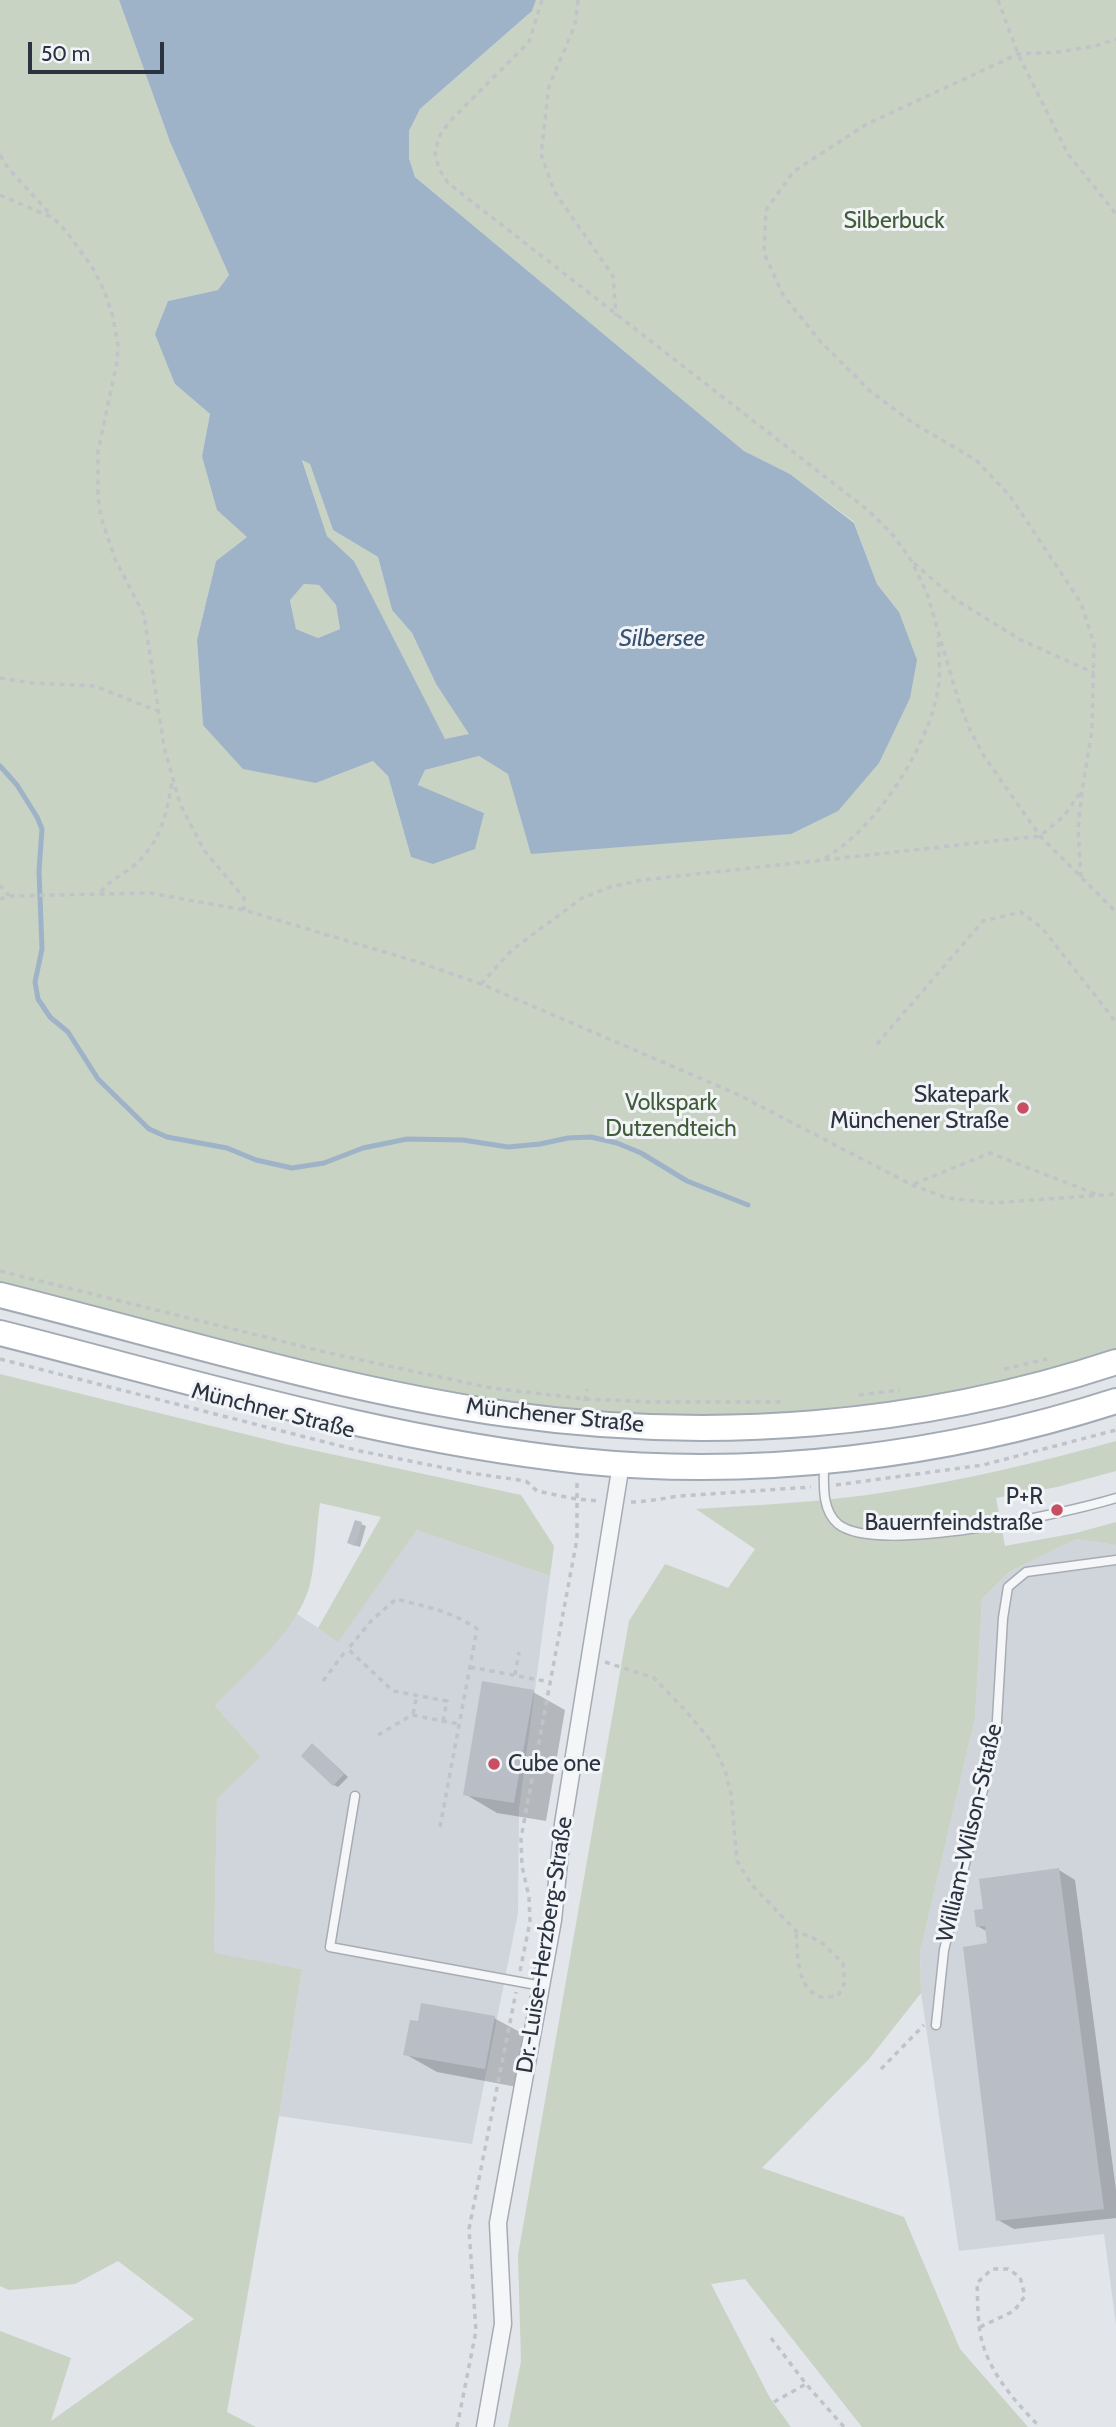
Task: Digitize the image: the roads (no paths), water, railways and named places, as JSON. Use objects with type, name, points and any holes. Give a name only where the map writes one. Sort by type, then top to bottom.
[{"type":"main road","name":"Münchener Straße","points":[[0,1295],[409,1396],[525,1416],[630,1426],[749,1427],[869,1418],[990,1397],[1045,1384],[1116,1362]]},
{"type":"main road","name":"Münchener Straße","points":[[0,1333],[399,1431],[521,1453],[621,1464],[731,1466],[824,1461],[927,1447],[981,1436],[1059,1418],[1116,1401]]},
{"type":"main road","points":[[621,1464],[630,1426]]},
{"type":"street","name":"Dr.-Luise-Herzberg-Straße","points":[[485,2427],[503,2324],[498,2223],[553,1920],[562,1824],[621,1464]]},
{"type":"lane","points":[[824,1461],[827,1510],[839,1524],[858,1532],[896,1536],[939,1532],[1042,1516],[1116,1498]]},
{"type":"lane","name":"William-Wilson-Straße","points":[[936,2025],[944,1950],[996,1737],[1003,1618],[1008,1587],[1026,1572],[1116,1560]]},
{"type":"lane","points":[[355,1796],[330,1947],[542,1986]]},
{"type":"water","name":"Silbersee","points":[[119,0],[536,0],[532,11],[420,109],[409,131],[409,158],[415,177],[744,451],[790,474],[854,523],[877,584],[899,612],[917,660],[910,698],[879,763],[838,811],[791,834],[531,854],[508,774],[479,756],[425,770],[418,785],[484,813],[475,849],[433,864],[411,857],[388,776],[373,761],[316,783],[243,769],[203,725],[197,640],[216,561],[247,537],[217,510],[202,456],[210,414],[175,384],[155,334],[168,301],[218,290],[229,275],[170,142]],"holes":[[[302,460],[310,464],[333,530],[378,557],[392,610],[412,633],[436,684],[469,734],[445,739],[354,561],[327,536]],[[304,584],[319,585],[336,605],[340,629],[318,638],[296,629],[290,600]]]},
{"type":"waterway","points":[[0,766],[17,785],[42,829],[39,871],[42,949],[35,982],[38,999],[50,1017],[68,1032],[98,1079],[149,1129],[167,1137],[227,1148],[256,1160],[292,1168],[324,1163],[363,1148],[407,1139],[463,1140],[508,1147],[591,1137],[617,1143],[641,1153],[687,1181],[748,1205]]},
{"type":"place","name":"Skatepark Münchener Straße","points":[[1023,1108]]},
{"type":"place","name":"P+R Bauernfeindstraße","points":[[1057,1510]]},
{"type":"place","name":"Cube one","points":[[494,1764]]},
{"type":"park label","name":"Silberbuck","points":[[894,221]]},
{"type":"park label","name":"Volkspark Dutzendteich","points":[[671,1116]]}]
